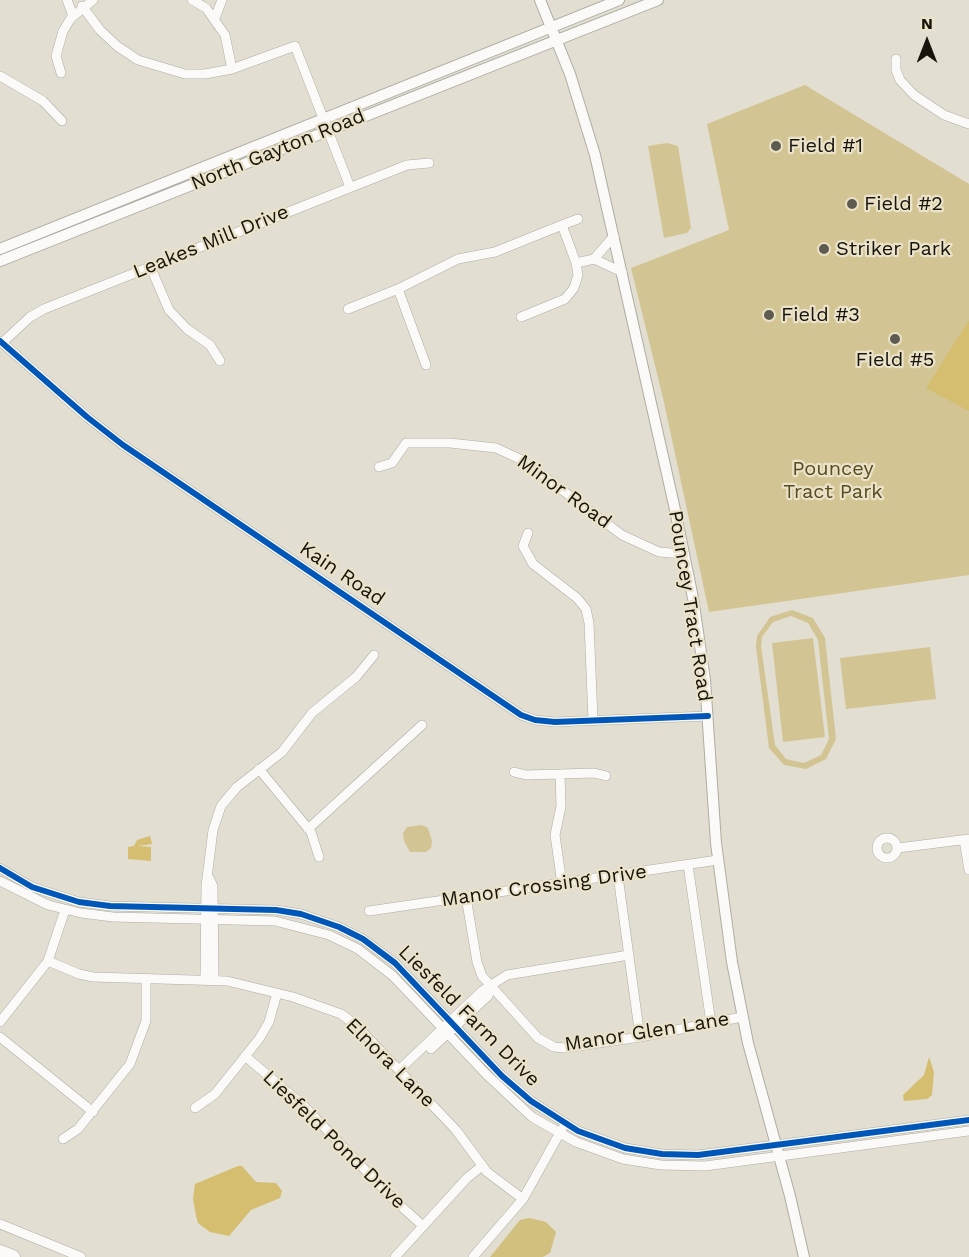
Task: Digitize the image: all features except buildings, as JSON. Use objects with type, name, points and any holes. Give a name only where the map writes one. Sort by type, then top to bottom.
[{"type":"highway","points":[[0,1252],[13,1257]]},
{"type":"main road","name":"Pouncey Tract Road","points":[[540,0],[585,120],[614,236],[684,554],[699,635],[708,716],[718,860],[742,1017],[804,1257]]},
{"type":"main road","name":"North Gayton Road","points":[[0,249],[619,0]]},
{"type":"main road","name":"North Gayton Road","points":[[0,261],[658,0]]},
{"type":"street","points":[[67,0],[74,16]]},
{"type":"street","points":[[215,18],[222,0]]},
{"type":"street","points":[[196,1],[215,18],[225,35],[232,69]]},
{"type":"street","points":[[61,74],[57,64],[57,46],[74,16],[89,2],[100,30],[138,60],[185,74],[205,74],[232,69],[295,45],[350,187]]},
{"type":"street","points":[[896,60],[900,80],[914,96],[944,115],[969,124]]},
{"type":"street","points":[[0,76],[43,100],[62,121]]},
{"type":"street","name":"Leakes Mill Drive","points":[[1,342],[30,317],[44,309],[411,163],[429,163]]},
{"type":"street","points":[[348,309],[398,289],[458,259],[495,252],[579,219]]},
{"type":"street","points":[[521,317],[564,299],[574,288],[578,275],[576,263],[562,225]]},
{"type":"street","points":[[576,263],[594,259],[614,236]]},
{"type":"street","points":[[594,259],[622,272]]},
{"type":"street","points":[[150,266],[169,310],[182,324],[210,345],[220,361]]},
{"type":"street","points":[[398,289],[426,364]]},
{"type":"street","name":"Kain Road","points":[[1,342],[73,406],[123,445],[527,718],[542,722],[708,716]]},
{"type":"street","name":"Minor Road","points":[[379,467],[392,463],[406,443],[450,443],[496,448],[522,460],[622,535],[659,552],[684,554]]},
{"type":"street","points":[[528,533],[523,546],[533,564],[577,598],[586,609],[593,720]]},
{"type":"street","points":[[210,980],[210,908],[213,886],[209,878],[213,830],[218,813],[227,796],[282,752],[312,713],[356,677],[374,655]]},
{"type":"street","points":[[308,829],[422,725]]},
{"type":"street","points":[[260,770],[308,829],[316,841],[319,857]]},
{"type":"street","points":[[514,772],[526,775],[594,773],[606,776]]},
{"type":"street","points":[[560,774],[561,806],[555,835],[562,884]]},
{"type":"street","points":[[897,848],[966,839],[969,870]]},
{"type":"street","name":"Manor Crossing Drive","points":[[369,911],[718,860]]},
{"type":"street","points":[[688,865],[711,1023]]},
{"type":"street","name":"Liesfeld Farm Drive","points":[[0,868],[32,886],[79,902],[110,906],[289,912],[339,927],[363,939],[395,963],[519,1106],[560,1134],[607,1154],[661,1165],[705,1166],[777,1151]]},
{"type":"street","points":[[618,876],[640,1037]]},
{"type":"street","name":"Liesfeld Farm Drive","points":[[0,881],[29,897],[65,910],[113,917],[286,922],[340,939],[385,969],[531,1101],[565,1124],[608,1143],[662,1154],[698,1155],[777,1151]]},
{"type":"street","name":"Manor Glen Lane","points":[[466,897],[479,969],[491,987],[538,1038],[554,1047],[565,1048],[640,1037],[742,1017]]},
{"type":"street","points":[[0,1022],[48,961],[65,910]]},
{"type":"street","points":[[401,1072],[449,1027],[482,990],[516,972],[628,956]]},
{"type":"street","name":"Elnora Lane","points":[[48,961],[79,974],[93,977],[210,980],[277,993],[341,1014],[356,1025],[456,1130],[482,1166],[523,1199]]},
{"type":"street","points":[[63,1139],[78,1129],[93,1112],[121,1077],[137,1051],[146,1021],[146,979]]},
{"type":"street","points":[[195,1108],[215,1094],[245,1056],[269,1022],[277,993]]},
{"type":"street","points":[[0,1037],[93,1112]]},
{"type":"street","name":"Liesfeld Pond Drive","points":[[245,1056],[304,1106],[423,1226]]},
{"type":"street","points":[[777,1151],[969,1120]]},
{"type":"street","points":[[473,1257],[523,1199],[565,1124]]},
{"type":"street","points":[[777,1151],[969,1131]]},
{"type":"street","points":[[395,1257],[467,1178],[482,1166]]},
{"type":"street","points":[[0,1224],[81,1257]]},
{"type":"green space","name":"Pouncey Tract Park","points":[[805,85],[969,184],[969,575],[709,612],[663,398],[631,268],[729,230],[707,124]]},
{"type":"green space","points":[[667,143],[678,146],[691,228],[687,233],[664,238],[648,146]]},
{"type":"green space","points":[[792,610],[813,618],[825,638],[836,739],[826,759],[806,769],[784,765],[769,748],[756,647],[757,636],[770,617]],"holes":[[[791,616],[808,623],[818,640],[829,739],[821,755],[804,763],[786,759],[775,745],[761,646],[762,637],[773,622]]]},
{"type":"green space","points":[[813,638],[825,737],[783,742],[772,643]]},
{"type":"green space","points":[[930,647],[936,699],[846,709],[840,658]]},
{"type":"green space","points":[[422,825],[428,828],[432,841],[431,848],[426,852],[410,852],[404,841],[403,833],[407,827]]},
{"type":"shaded area","points":[[969,320],[969,411],[926,388]]},
{"type":"shaded area","points":[[150,836],[152,844],[138,846],[151,847],[151,861],[128,859],[128,847],[134,846],[137,840]]},
{"type":"shaded area","points":[[929,1057],[934,1072],[932,1095],[927,1099],[904,1101],[903,1095],[924,1075]]},
{"type":"shaded area","points":[[242,1166],[256,1182],[276,1183],[282,1191],[280,1198],[251,1210],[229,1236],[210,1232],[198,1223],[193,1199],[195,1184]]},
{"type":"shaded area","points":[[529,1218],[546,1222],[556,1232],[550,1253],[543,1257],[490,1257],[520,1220]]},
{"type":"cycle path","points":[[0,341],[87,417],[123,445],[521,715],[535,720],[555,722],[708,716]]},
{"type":"cycle path","points":[[0,868],[32,887],[79,902],[110,906],[276,910],[301,914],[339,927],[363,939],[395,963],[502,1076],[531,1101],[578,1131],[625,1148],[662,1154],[698,1155],[969,1120]]},
{"type":"place","name":"Field #1","points":[[776,146]]},
{"type":"place","name":"Field #2","points":[[852,204]]},
{"type":"place","name":"Striker Park","points":[[824,249]]},
{"type":"place","name":"Field #3","points":[[769,315]]},
{"type":"place","name":"Field #5","points":[[895,339]]}]
